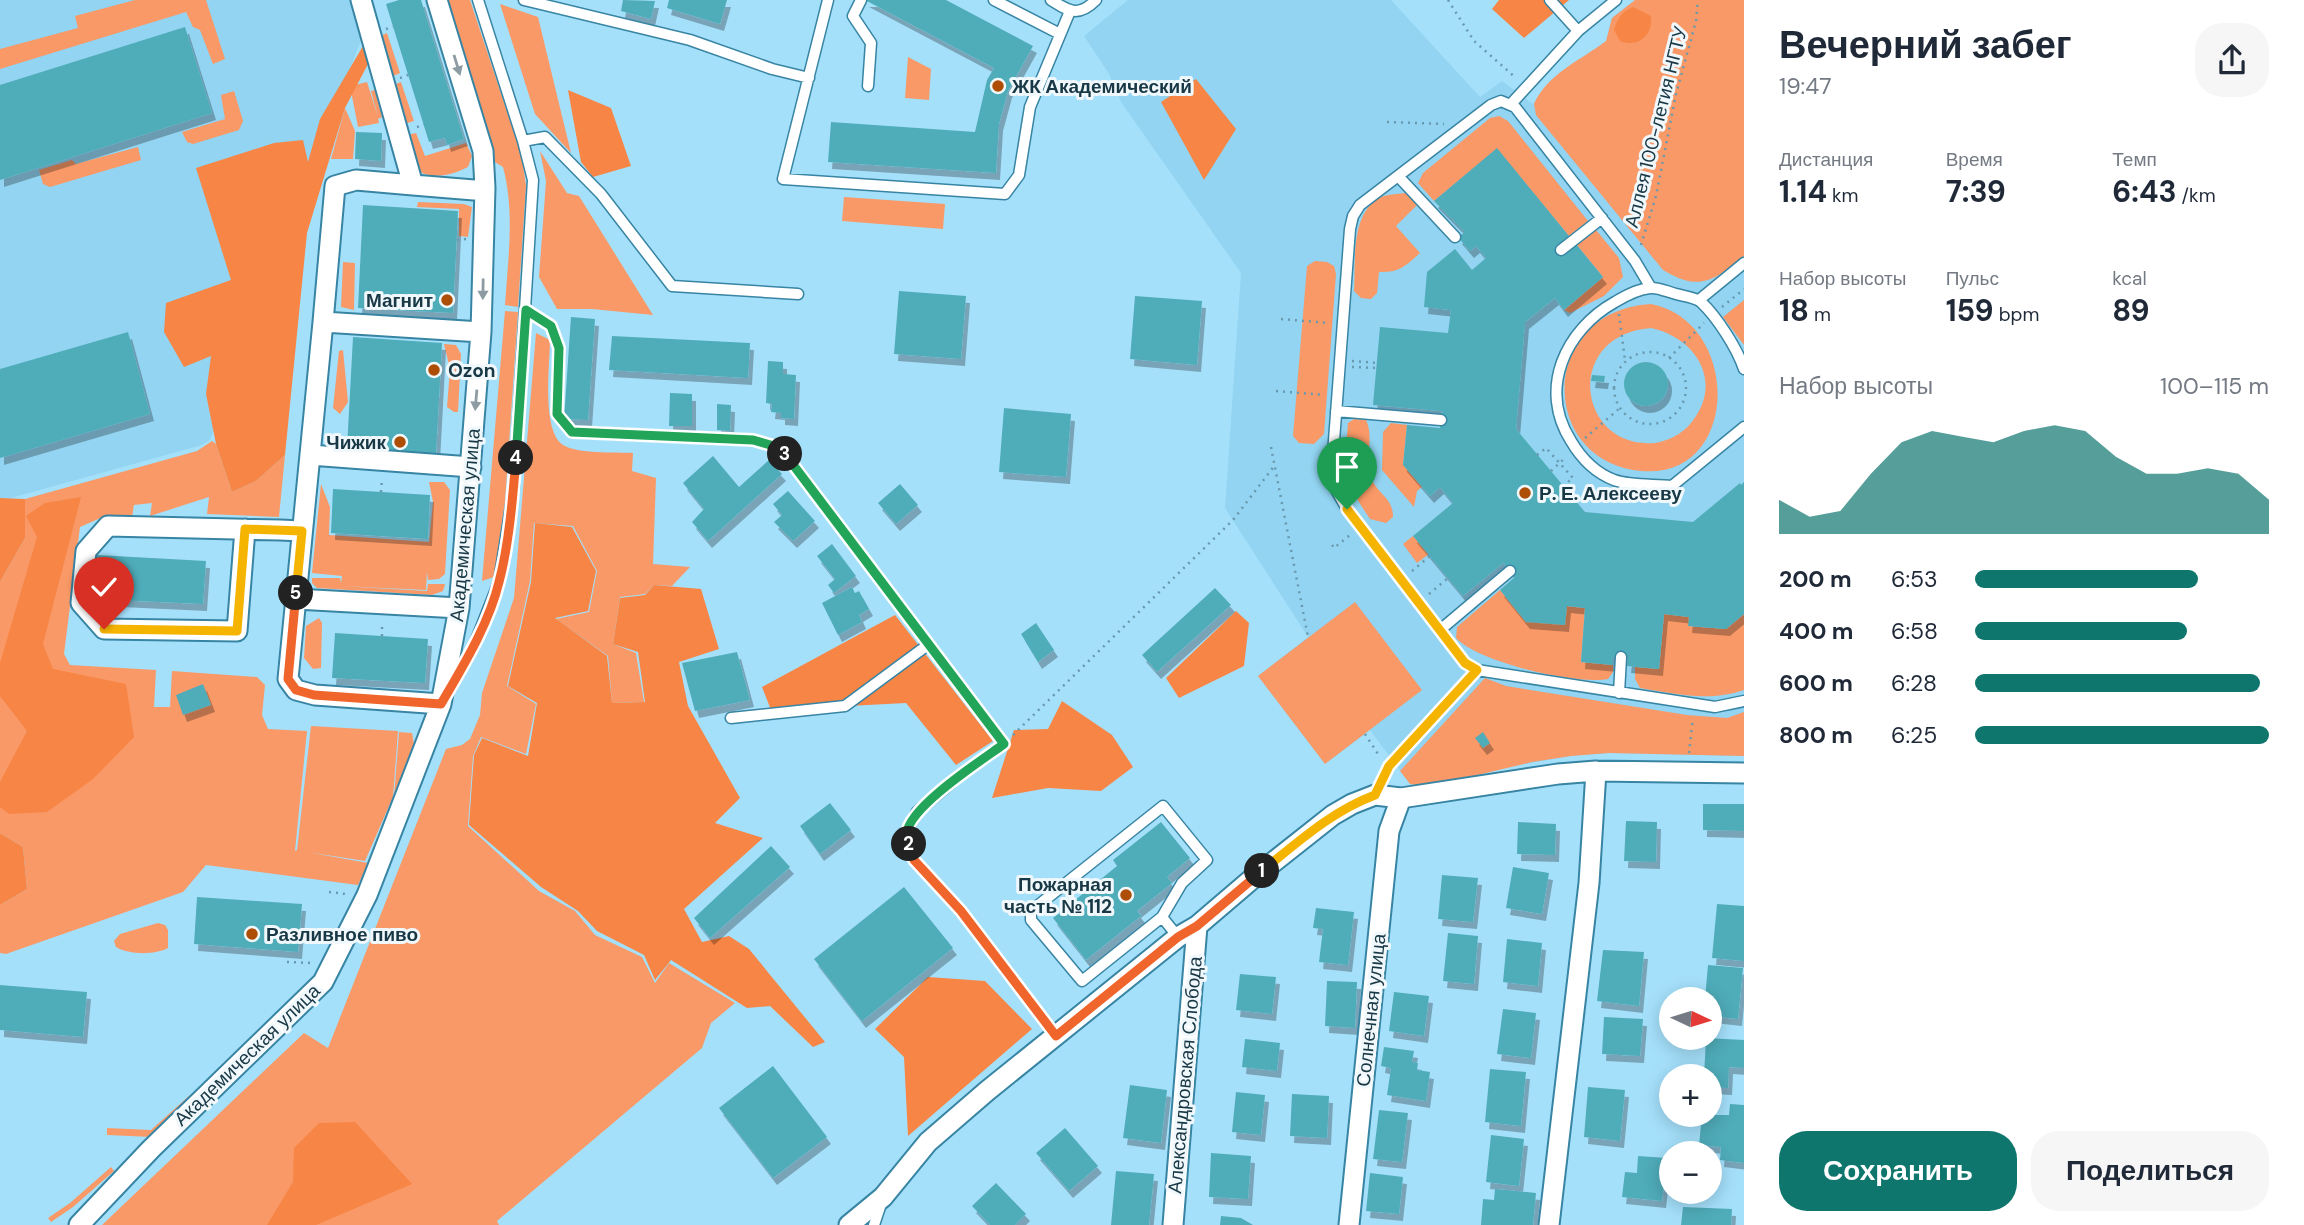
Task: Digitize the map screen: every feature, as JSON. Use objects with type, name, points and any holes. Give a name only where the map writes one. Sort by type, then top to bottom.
[{"type":"street","points":[[361,0],[412,185]]},
{"type":"street","name":"Академическая улица","points":[[79,1225],[151,1149],[323,982],[368,895],[441,704],[459,608],[481,332],[485,188],[483,151],[437,0]]},
{"type":"street","points":[[441,704],[314,695],[296,690],[288,679],[335,186],[356,180],[474,190],[485,188]]},
{"type":"street","points":[[323,322],[481,332]]},
{"type":"street","points":[[310,455],[471,467]]},
{"type":"street","points":[[245,529],[237,631],[104,629],[81,603],[86,551],[108,526],[245,529],[302,531]]},
{"type":"street","points":[[296,599],[459,608]]},
{"type":"street","points":[[1549,1225],[1589,883],[1596,771]]},
{"type":"street","points":[[849,1225],[883,1197],[928,1142],[1178,937],[1197,926],[1333,815],[1352,804],[1375,795],[1401,798],[1558,774],[1596,771],[1744,773]]},
{"type":"street","name":"Солнечная улица","points":[[1349,1225],[1389,831],[1401,798]]},
{"type":"street","name":"Александровская Слобода","points":[[1172,1225],[1197,926]]},
{"type":"lane","points":[[441,704],[473,648],[499,582],[514,487],[533,180],[478,0]]},
{"type":"lane","points":[[524,0],[690,40],[772,69],[809,78]]},
{"type":"lane","points":[[828,0],[783,179],[1005,194],[1019,175],[1030,107],[1070,10]]},
{"type":"lane","points":[[861,0],[853,16],[872,43],[868,86]]},
{"type":"lane","points":[[994,0],[1060,34]]},
{"type":"lane","points":[[1051,0],[1070,10],[1085,10],[1096,0]]},
{"type":"lane","points":[[1550,0],[1578,31]]},
{"type":"lane","points":[[1511,104],[1578,31],[1616,0]]},
{"type":"lane","points":[[1651,288],[1636,261],[1511,104],[1496,103],[1360,205],[1353,216],[1332,467],[1335,488],[1347,509],[1465,663],[1477,670],[1715,707],[1744,701]]},
{"type":"lane","points":[[523,141],[545,137],[601,194],[672,286],[798,294]]},
{"type":"lane","points":[[1398,176],[1455,237]]},
{"type":"lane","points":[[1561,250],[1602,218]]},
{"type":"lane","points":[[1699,300],[1744,263]]},
{"type":"lane","points":[[1744,369],[1737,349],[1699,300],[1651,288],[1617,300],[1594,314],[1567,347],[1558,377],[1558,409],[1564,430],[1594,469],[1616,480],[1672,486],[1744,427]]},
{"type":"lane","points":[[526,310],[551,326],[559,348],[557,414],[572,432],[753,440],[774,446],[786,455],[1004,744],[958,776],[917,812],[906,832],[909,849],[914,860],[961,911],[1056,1036]]},
{"type":"lane","points":[[1336,411],[1441,420]]},
{"type":"lane","points":[[1440,630],[1510,570]]},
{"type":"lane","points":[[731,718],[845,706],[929,645]]},
{"type":"lane","points":[[1619,693],[1621,657]]},
{"type":"lane","points":[[1375,795],[1389,766],[1477,670]]},
{"type":"lane","points":[[1163,806],[1208,860],[1181,883],[1162,917],[1082,981],[1030,916],[1031,911],[1163,806]]},
{"type":"lane","points":[[1162,917],[1178,937]]},
{"type":"lane","points":[[874,1225],[883,1197]]},
{"type":"path","points":[[1448,0],[1474,41],[1526,87]]},
{"type":"path","name":"Аллея 100-летия НГТУ","points":[[1636,261],[1656,196],[1676,94],[1696,21],[1698,0]]},
{"type":"path","points":[[1387,122],[1464,125]]},
{"type":"path","points":[[457,240],[470,239]]},
{"type":"path","points":[[1669,358],[1744,289]]},
{"type":"path","points":[[1617,300],[1626,361]]},
{"type":"path","points":[[1281,319],[1343,324]]},
{"type":"path","points":[[1642,353],[1661,354],[1669,358],[1682,372],[1685,380],[1684,399],[1674,415],[1648,424],[1630,418],[1620,408],[1614,396],[1619,368],[1642,353]]},
{"type":"path","points":[[1340,363],[1377,363]]},
{"type":"path","points":[[1340,363],[1377,368]]},
{"type":"path","points":[[441,372],[461,373]]},
{"type":"path","points":[[1276,391],[1337,396]]},
{"type":"path","points":[[1551,471],[1620,408]]},
{"type":"path","points":[[1271,447],[1308,638]]},
{"type":"path","points":[[1537,455],[1546,448],[1573,478],[1563,486]]},
{"type":"path","points":[[1004,744],[1233,520],[1275,465]]},
{"type":"path","points":[[1332,545],[1334,548],[1361,527]]},
{"type":"path","points":[[1401,579],[1430,556]]},
{"type":"path","points":[[1419,603],[1448,578]]},
{"type":"path","points":[[1688,772],[1694,704]]},
{"type":"path","points":[[1365,734],[1389,766]]},
{"type":"path","points":[[287,962],[324,963]]},
{"type":"shaded area","points":[[0,0],[351,0],[361,40],[210,440],[202,445],[0,501]]},
{"type":"shaded area","points":[[135,0],[206,0],[225,59],[213,64],[200,30],[193,27],[186,12],[0,69],[0,49],[78,28],[75,16]]},
{"type":"shaded area","points":[[446,0],[470,0],[522,157],[526,186],[518,307],[505,305],[510,218],[507,184],[503,167],[493,161]]},
{"type":"shaded area","points":[[1128,0],[1391,0],[1480,97],[1502,81],[1533,104],[1550,81],[1606,41],[1612,18],[1635,0],[1744,0],[1744,756],[1609,753],[1571,756],[1410,784],[1370,730],[1325,764],[1258,676],[1308,637],[1225,508],[1241,273],[1121,102],[1109,74],[1084,36]]},
{"type":"shaded area","points":[[1499,0],[1569,0],[1524,38],[1492,9]]},
{"type":"shaded area","points":[[1635,0],[1744,0],[1744,256],[1724,272],[1706,281],[1687,281],[1663,270],[1536,115],[1534,104],[1547,84],[1606,41],[1612,18]]},
{"type":"shaded area","points":[[500,4],[538,17],[571,153],[535,114]]},
{"type":"shaded area","points":[[1633,7],[1651,16],[1650,29],[1643,39],[1627,43],[1620,41],[1614,30],[1618,19]]},
{"type":"shaded area","points":[[387,33],[400,73],[391,77],[381,36]]},
{"type":"shaded area","points":[[363,46],[368,64],[345,108],[307,233],[285,455],[256,481],[232,492],[216,444],[206,394],[211,356],[184,367],[164,332],[166,303],[231,280],[196,168],[274,143],[303,140],[308,162],[320,119]]},
{"type":"shaded area","points":[[908,57],[931,69],[929,100],[905,98]]},
{"type":"shaded area","points":[[1196,79],[1236,129],[1204,180],[1161,102]]},
{"type":"shaded area","points":[[367,82],[378,117],[371,91],[375,90],[382,117],[378,119],[379,123],[358,127],[350,86]]},
{"type":"shaded area","points":[[401,82],[414,121],[404,124],[393,85]]},
{"type":"shaded area","points":[[568,90],[611,108],[631,166],[593,177],[581,162]]},
{"type":"shaded area","points":[[234,91],[243,121],[239,130],[193,144],[187,142],[182,132],[225,119],[221,95]]},
{"type":"shaded area","points":[[345,108],[355,131],[353,159],[331,159]]},
{"type":"shaded area","points":[[1499,116],[1508,121],[1588,221],[1569,236],[1497,149],[1434,201],[1418,183],[1423,173],[1490,118]]},
{"type":"shaded area","points":[[416,133],[425,156],[466,143],[472,156],[468,167],[443,175],[418,171],[407,135]]},
{"type":"shaded area","points":[[138,147],[141,160],[50,187],[43,184],[39,170],[72,160],[76,164]]},
{"type":"shaded area","points":[[540,151],[567,193],[579,196],[653,315],[592,309],[557,309],[539,277],[546,181]]},
{"type":"shaded area","points":[[1406,193],[1417,205],[1396,226],[1420,253],[1401,268],[1379,272],[1377,293],[1371,299],[1361,298],[1354,291],[1356,240],[1363,216],[1379,198]]},
{"type":"shaded area","points":[[844,197],[945,204],[943,229],[842,221]]},
{"type":"shaded area","points":[[418,202],[464,204],[472,207],[468,237],[459,236],[459,209],[417,207]]},
{"type":"shaded area","points":[[1596,230],[1619,258],[1623,277],[1604,296],[1570,313],[1564,310],[1603,277],[1576,244]]},
{"type":"shaded area","points":[[1315,261],[1334,266],[1336,274],[1324,434],[1314,444],[1299,443],[1293,436],[1307,266]]},
{"type":"shaded area","points":[[343,262],[355,263],[354,310],[341,307]]},
{"type":"shaded area","points":[[1744,300],[1744,345],[1723,317]]},
{"type":"shaded area","points":[[1651,304],[1681,317],[1703,340],[1715,369],[1717,400],[1711,430],[1694,454],[1669,469],[1633,470],[1602,459],[1580,438],[1568,412],[1565,384],[1571,355],[1588,331],[1614,312]],"holes":[[[1651,328],[1681,341],[1701,364],[1705,378],[1701,408],[1691,423],[1670,439],[1655,443],[1629,440],[1609,429],[1596,412],[1590,391],[1593,369],[1603,350],[1622,335]]]},
{"type":"shaded area","points":[[505,311],[518,312],[505,502],[494,577],[482,581]]},
{"type":"shaded area","points":[[536,333],[550,340],[549,412],[556,437],[563,445],[578,450],[633,453],[632,471],[656,478],[653,564],[690,567],[672,586],[654,585],[645,594],[620,597],[613,644],[636,653],[644,702],[612,703],[608,656],[556,619],[589,612],[597,571],[573,526],[534,523],[530,581],[507,686],[536,704],[526,754],[481,737],[473,756],[468,826],[539,891],[575,911],[595,935],[642,957],[655,983],[669,963],[735,1003],[711,1023],[702,1048],[497,1221],[499,1225],[102,1225],[304,1033],[328,1048],[446,749],[462,745],[470,739],[480,715],[482,693],[514,598]]},
{"type":"shaded area","points":[[444,344],[456,345],[461,354],[458,412],[447,407],[450,369]]},
{"type":"shaded area","points":[[343,350],[348,402],[340,414],[333,408],[339,351]]},
{"type":"shaded area","points":[[1354,419],[1366,420],[1372,480],[1391,505],[1393,517],[1386,523],[1370,519],[1354,493],[1347,474],[1348,423]]},
{"type":"shaded area","points":[[1391,423],[1407,425],[1403,464],[1422,487],[1417,491],[1414,507],[1382,470],[1383,432]]},
{"type":"shaded area","points":[[212,441],[216,444],[232,492],[256,481],[285,455],[279,517],[207,514],[209,497],[150,516],[152,503],[134,505],[132,517],[105,516],[80,527],[64,654],[70,665],[156,670],[154,707],[170,707],[172,671],[257,677],[265,685],[262,715],[268,729],[307,731],[295,851],[311,726],[398,731],[393,797],[365,861],[307,852],[368,863],[358,885],[206,865],[183,892],[6,954],[0,953],[0,905],[27,889],[23,847],[0,833],[0,582],[25,538],[25,499],[197,451]]},
{"type":"shaded area","points":[[429,482],[444,482],[450,490],[445,574],[439,579],[428,580],[427,572],[426,590],[340,586],[427,591],[428,584],[445,584],[443,591],[432,595],[317,588],[312,583],[312,578],[340,578],[341,583],[342,576],[312,573],[321,484],[330,507],[329,535],[429,542],[433,502]]},
{"type":"shaded area","points":[[81,497],[43,644],[53,669],[126,684],[134,737],[93,779],[47,812],[9,814],[0,807],[0,782],[27,731],[0,696],[0,663],[37,537],[26,516],[45,503]]},
{"type":"shaded area","points":[[0,498],[25,499],[25,538],[0,582]]},
{"type":"shaded area","points":[[535,523],[572,527],[596,571],[588,611],[555,618],[607,656],[612,703],[645,702],[638,652],[613,644],[620,598],[645,595],[654,585],[701,589],[719,649],[679,662],[688,706],[740,798],[715,823],[763,838],[684,909],[702,942],[729,936],[749,949],[825,1042],[813,1047],[770,1006],[747,1008],[671,960],[655,980],[644,955],[597,931],[578,911],[541,887],[469,825],[474,755],[482,738],[528,756],[537,703],[508,686],[531,582]]},
{"type":"shaded area","points":[[1413,536],[1429,554],[1417,563],[1403,544]]},
{"type":"shaded area","points":[[1500,590],[1526,622],[1567,606],[1585,608],[1581,662],[1613,665],[1613,672],[1608,679],[1574,678],[1528,670],[1485,655],[1456,638],[1457,627]]},
{"type":"shaded area","points":[[1355,602],[1422,690],[1325,764],[1258,676]]},
{"type":"shaded area","points":[[1236,611],[1249,623],[1244,666],[1179,698],[1166,678]]},
{"type":"shaded area","points":[[1664,614],[1689,617],[1689,626],[1726,629],[1744,614],[1744,690],[1705,696],[1640,688],[1635,679],[1635,667],[1659,669]]},
{"type":"shaded area","points":[[895,615],[993,741],[956,765],[906,703],[771,710],[762,687]]},
{"type":"shaded area","points":[[319,618],[322,623],[321,668],[313,669],[304,658],[306,626]]},
{"type":"shaded area","points":[[1485,678],[1506,686],[1687,715],[1727,718],[1744,712],[1744,756],[1609,753],[1571,756],[1532,762],[1427,787],[1410,784],[1400,771]]},
{"type":"shaded area","points":[[1062,701],[1112,735],[1133,767],[1101,791],[1048,788],[992,798],[1014,730],[1048,729]]},
{"type":"shaded area","points":[[399,732],[412,733],[414,744],[394,797]]},
{"type":"shaded area","points":[[0,833],[23,847],[27,889],[0,905]]},
{"type":"shaded area","points":[[158,923],[165,925],[168,930],[168,948],[142,953],[128,952],[116,947],[114,941],[120,934]]},
{"type":"shaded area","points":[[928,977],[985,981],[1032,1029],[908,1136],[904,1057],[875,1029]]},
{"type":"shaded area","points":[[190,1095],[194,1099],[152,1137],[107,1135],[107,1128],[151,1130]]},
{"type":"shaded area","points":[[355,1122],[412,1184],[316,1225],[267,1225],[293,1182],[294,1148],[319,1123]]},
{"type":"shaded area","points":[[111,1167],[114,1171],[73,1207],[51,1222],[48,1218],[70,1203]]},
{"type":"building","points":[[399,0],[421,0],[464,139],[447,145],[445,138],[429,142],[386,4]]},
{"type":"building","points":[[623,0],[655,1],[651,19],[621,11]]},
{"type":"building","points":[[669,0],[727,0],[720,24],[667,8]]},
{"type":"building","name":"ЖК Академический","points":[[865,0],[946,0],[1033,46],[1008,91],[999,124],[996,173],[828,162],[831,122],[975,132],[987,80],[994,68]]},
{"type":"building","points":[[185,27],[212,113],[0,180],[0,85]]},
{"type":"building","points":[[356,132],[382,133],[381,161],[355,159]]},
{"type":"building","points":[[1497,148],[1569,236],[1557,246],[1564,254],[1576,244],[1603,277],[1564,310],[1555,298],[1525,322],[1516,429],[1585,512],[1693,522],[1744,482],[1744,614],[1726,629],[1688,626],[1689,617],[1664,614],[1659,669],[1627,666],[1628,658],[1613,657],[1613,665],[1581,662],[1585,608],[1567,606],[1565,625],[1526,622],[1500,590],[1515,577],[1503,563],[1463,596],[1413,536],[1453,503],[1440,487],[1430,496],[1403,465],[1407,425],[1440,428],[1442,411],[1373,405],[1380,327],[1448,333],[1451,310],[1424,307],[1427,272],[1455,249],[1472,270],[1486,258],[1476,246],[1470,251],[1458,237],[1465,232],[1434,201]]},
{"type":"building","points":[[363,205],[458,211],[453,313],[358,308]]},
{"type":"building","points":[[899,291],[966,296],[961,359],[894,354]]},
{"type":"building","points":[[1135,296],[1202,301],[1197,365],[1130,359]]},
{"type":"building","points":[[571,317],[595,319],[588,420],[564,419]]},
{"type":"building","points":[[128,332],[150,414],[0,458],[0,369]]},
{"type":"building","points":[[612,336],[750,343],[748,378],[609,370]]},
{"type":"building","points":[[353,337],[442,343],[436,454],[347,448]]},
{"type":"building","points":[[768,361],[783,362],[783,374],[796,375],[794,419],[781,418],[781,413],[771,412],[772,404],[766,403]]},
{"type":"building","points":[[1646,362],[1662,368],[1668,384],[1662,400],[1646,406],[1630,400],[1624,384],[1630,368]]},
{"type":"building","points":[[1592,375],[1605,376],[1604,382],[1591,381]]},
{"type":"building","points":[[670,393],[692,394],[692,426],[669,426]]},
{"type":"building","points":[[717,404],[731,405],[730,431],[717,430]]},
{"type":"building","points":[[1004,408],[1071,414],[1066,477],[999,472]]},
{"type":"building","points":[[713,456],[739,487],[769,460],[782,474],[708,541],[692,522],[704,509],[683,483]]},
{"type":"building","points":[[900,484],[918,505],[896,524],[878,503]]},
{"type":"building","points":[[333,489],[430,495],[428,539],[331,533]]},
{"type":"building","points":[[788,491],[815,521],[793,541],[774,522],[782,515],[773,504]]},
{"type":"building","points":[[832,544],[856,576],[834,593],[828,585],[835,579],[817,556]]},
{"type":"building","points":[[97,555],[206,561],[203,604],[95,599]]},
{"type":"building","points":[[852,587],[855,593],[859,591],[869,609],[859,615],[862,622],[838,635],[822,603]]},
{"type":"building","points":[[1215,588],[1231,605],[1157,672],[1142,655]]},
{"type":"building","points":[[1036,623],[1054,650],[1038,662],[1021,634]]},
{"type":"building","points":[[335,633],[428,639],[425,683],[332,678]]},
{"type":"building","points":[[737,652],[750,700],[695,711],[682,663]]},
{"type":"building","points":[[203,684],[211,705],[183,715],[176,695]]},
{"type":"building","points":[[1483,732],[1490,743],[1483,748],[1475,738]]},
{"type":"building","points":[[830,803],[851,830],[820,854],[800,826]]},
{"type":"building","points":[[1703,804],[1744,804],[1744,831],[1703,830]]},
{"type":"building","points":[[1626,821],[1657,822],[1656,862],[1624,861]]},
{"type":"building","points":[[1161,822],[1190,858],[1167,877],[1172,883],[1137,911],[1141,916],[1086,960],[1053,918],[1117,866],[1113,860]]},
{"type":"building","points":[[1518,822],[1556,824],[1555,855],[1517,854]]},
{"type":"building","points":[[771,846],[790,867],[710,938],[694,918]]},
{"type":"building","points":[[1513,867],[1549,873],[1542,914],[1506,908]]},
{"type":"building","points":[[1442,875],[1478,878],[1473,922],[1438,919]]},
{"type":"building","points":[[904,887],[953,948],[862,1021],[814,959]]},
{"type":"building","points":[[197,897],[302,904],[298,952],[194,944]]},
{"type":"building","points":[[1717,904],[1744,906],[1744,961],[1712,958]]},
{"type":"building","points":[[1316,908],[1354,912],[1348,965],[1319,962],[1323,929],[1313,928]]},
{"type":"building","points":[[1448,933],[1478,936],[1474,984],[1443,981]]},
{"type":"building","points":[[1507,939],[1542,943],[1538,986],[1503,982]]},
{"type":"building","points":[[1603,950],[1644,952],[1639,1006],[1597,1001]]},
{"type":"building","points":[[1708,965],[1743,968],[1738,1019],[1722,1017],[1722,987],[1706,987]]},
{"type":"building","points":[[1240,974],[1276,977],[1272,1014],[1236,1010]]},
{"type":"building","points":[[1327,981],[1357,982],[1355,1028],[1325,1026]]},
{"type":"building","points":[[0,985],[87,992],[83,1037],[0,1030]]},
{"type":"building","points":[[1394,992],[1429,996],[1424,1036],[1389,1031]]},
{"type":"building","points":[[1503,1009],[1536,1013],[1531,1058],[1497,1054]]},
{"type":"building","points":[[1604,1017],[1643,1019],[1640,1056],[1602,1054]]},
{"type":"building","points":[[1245,1039],[1280,1043],[1277,1071],[1242,1067]]},
{"type":"building","points":[[1722,1039],[1744,1040],[1744,1068],[1729,1067],[1728,1088],[1722,1088],[1722,1064],[1705,1064],[1705,1050],[1722,1050]]},
{"type":"building","points":[[1384,1047],[1414,1051],[1412,1062],[1418,1063],[1417,1070],[1430,1072],[1426,1101],[1387,1095],[1391,1068],[1381,1066]]},
{"type":"building","points":[[773,1066],[827,1137],[773,1178],[719,1108]]},
{"type":"building","points":[[1490,1069],[1526,1072],[1521,1126],[1485,1122]]},
{"type":"building","points":[[1130,1085],[1167,1090],[1161,1143],[1123,1138]]},
{"type":"building","points":[[1588,1087],[1625,1090],[1620,1141],[1584,1137]]},
{"type":"building","points":[[1236,1092],[1265,1095],[1261,1135],[1232,1132]]},
{"type":"building","points":[[1292,1094],[1329,1096],[1327,1138],[1290,1136]]},
{"type":"building","points":[[1730,1104],[1744,1105],[1744,1163],[1722,1160],[1722,1141],[1699,1141],[1701,1127],[1722,1127],[1722,1115],[1729,1115]]},
{"type":"building","points":[[1379,1110],[1408,1113],[1402,1162],[1373,1159]]},
{"type":"building","points":[[1065,1128],[1098,1166],[1069,1191],[1036,1153]]},
{"type":"building","points":[[1491,1135],[1524,1139],[1519,1186],[1486,1182]]},
{"type":"building","points":[[1211,1153],[1251,1156],[1248,1199],[1209,1197]]},
{"type":"building","points":[[1638,1156],[1659,1157],[1659,1201],[1622,1197],[1625,1172],[1637,1173]]},
{"type":"building","points":[[1116,1171],[1154,1174],[1149,1225],[1111,1225]]},
{"type":"building","points":[[1370,1173],[1403,1177],[1399,1214],[1366,1211]]},
{"type":"building","points":[[996,1183],[1026,1214],[1015,1225],[990,1225],[972,1206]]},
{"type":"building","points":[[1495,1189],[1536,1193],[1533,1225],[1481,1225],[1483,1199],[1494,1200]]},
{"type":"building","points":[[1683,1207],[1732,1209],[1731,1225],[1681,1225]]},
{"type":"building","points":[[1221,1216],[1241,1218],[1253,1225],[1220,1225]]},
{"type":"place","name":"ЖК Академический","points":[[998,86]]},
{"type":"place","name":"Магнит","points":[[447,300]]},
{"type":"place","name":"Ozon","points":[[434,370]]},
{"type":"place","name":"Чижик","points":[[400,442]]},
{"type":"place","name":"Р. Е. Алексееву","points":[[1525,493]]},
{"type":"place","name":"Пожарная часть № 112","points":[[1126,895]]},
{"type":"place","name":"Разливное пиво","points":[[252,934]]},
{"type":"route","points":[[104,629],[237,631],[245,529],[302,531],[288,679],[296,690],[314,695],[441,704],[473,648],[499,582],[514,487],[526,310],[551,326],[559,348],[557,414],[572,432],[753,440],[774,446],[786,455],[1004,744],[958,776],[917,812],[906,832],[909,849],[914,860],[961,911],[1056,1036],[1333,815],[1375,795],[1389,766],[1477,670],[1465,663],[1347,509]]}]
